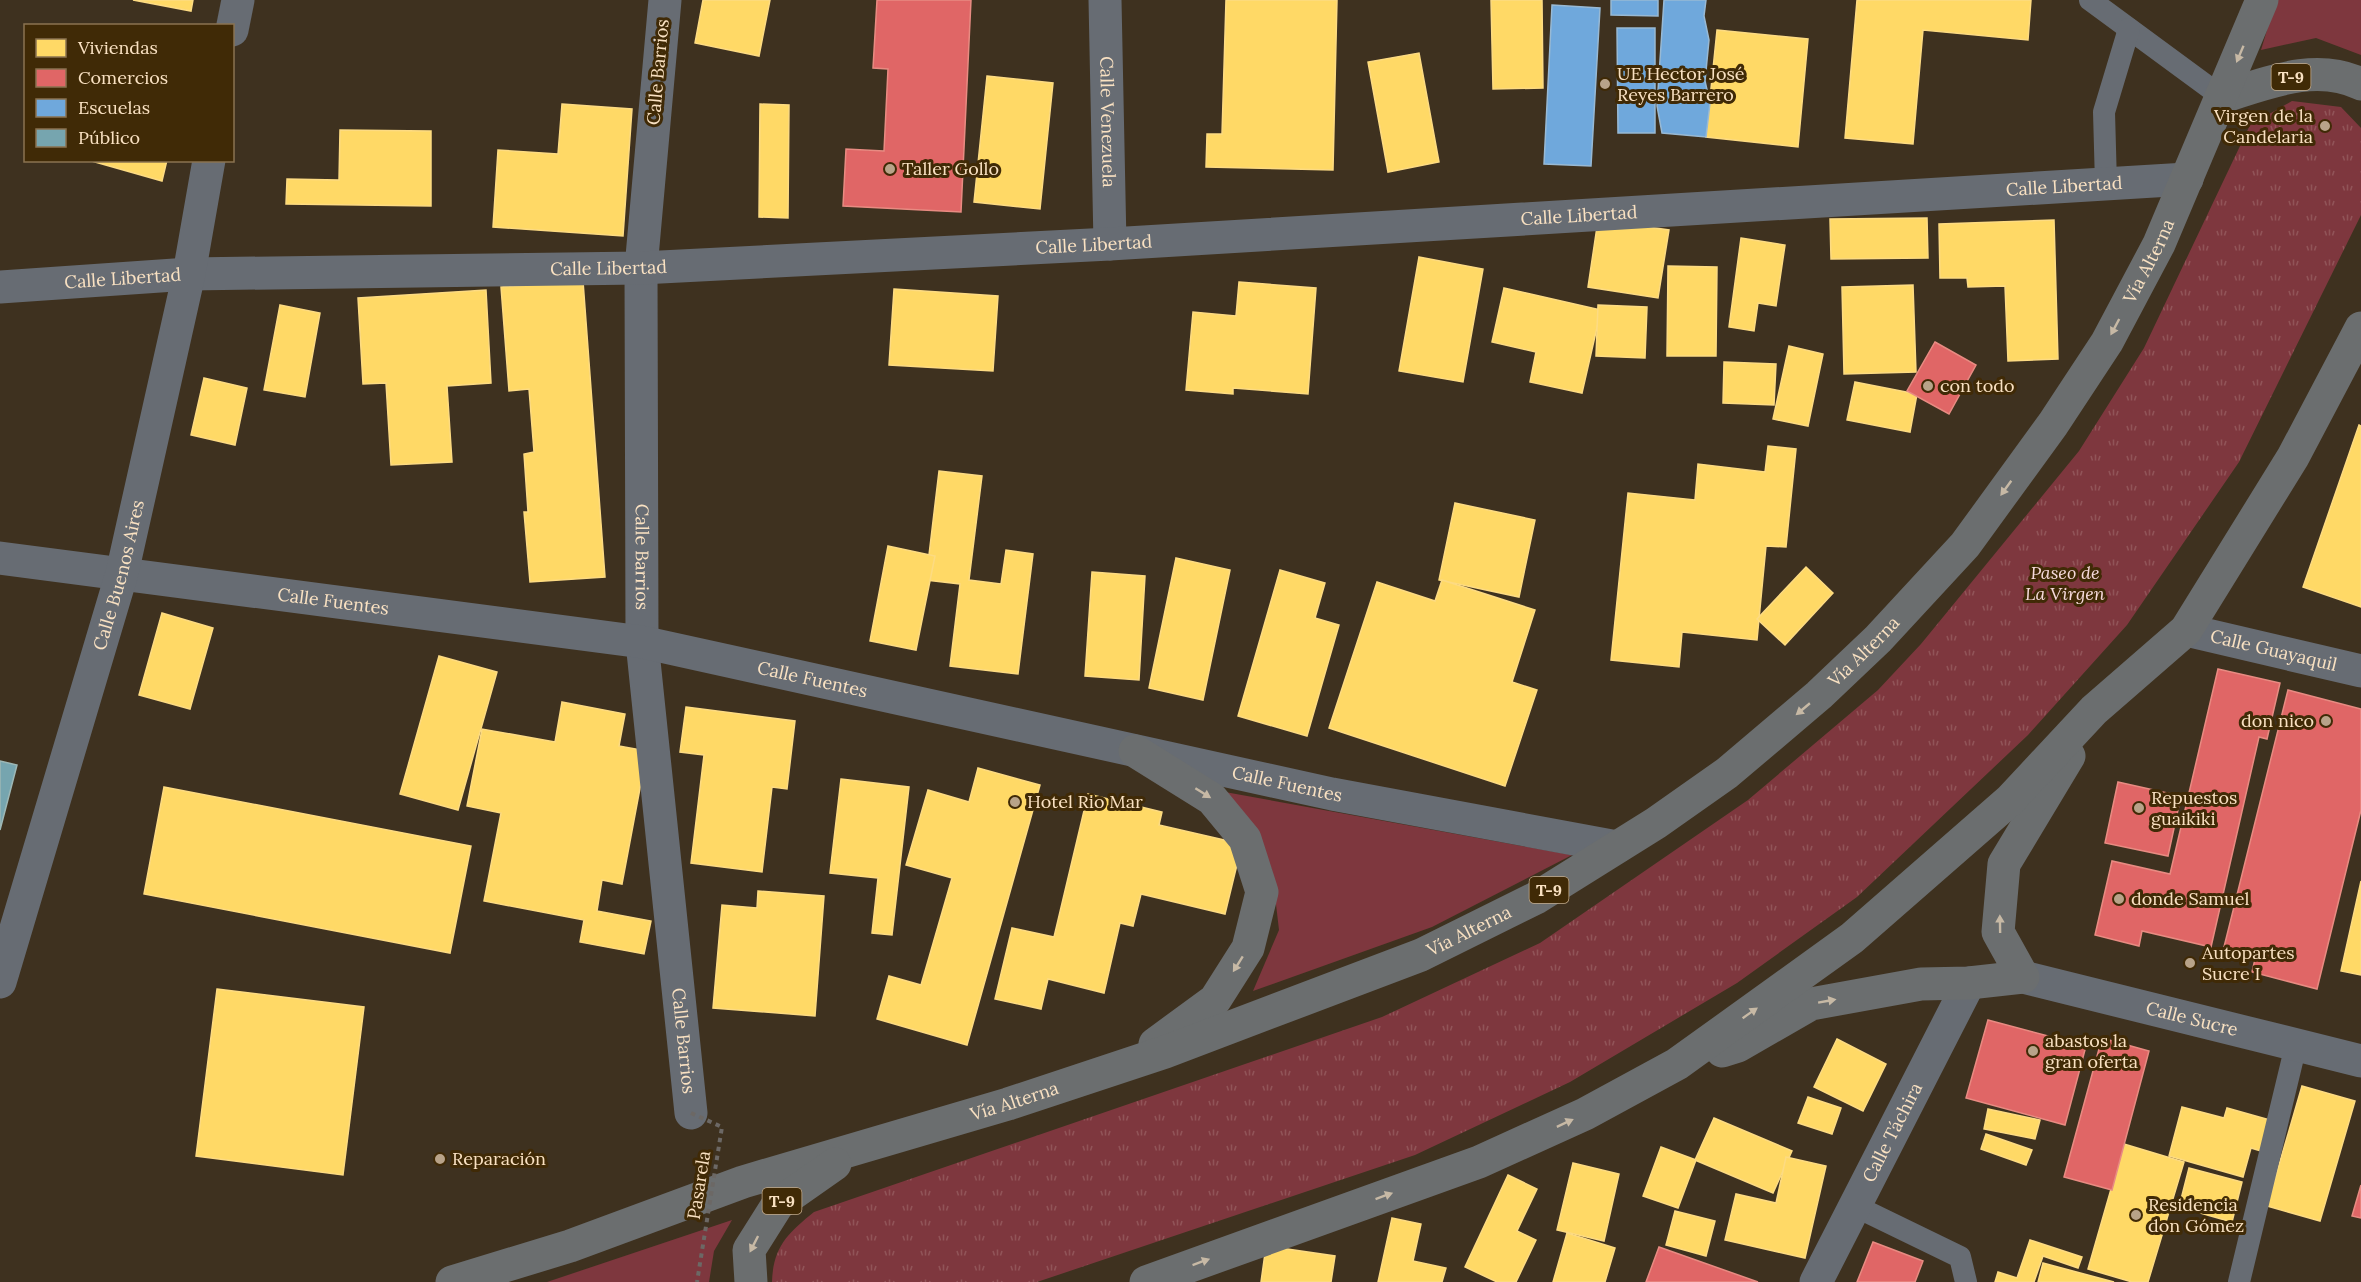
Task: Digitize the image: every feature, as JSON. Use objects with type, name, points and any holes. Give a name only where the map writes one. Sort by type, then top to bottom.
[{"type":"highway","name":"Vía Alterna","points":[[452,1282],[570,1246],[743,1182],[1008,1104],[1130,1063],[1421,955],[1536,898],[1727,773],[1819,695],[1878,639],[1965,545],[2053,424],[2107,342],[2159,244],[2262,0]]},
{"type":"highway","name":"T-9","points":[[2222,97],[2288,77],[2316,74],[2345,76],[2361,84]]},
{"type":"highway","points":[[1146,1282],[1479,1162],[1585,1114],[1677,1064],[1852,938],[2010,800],[2094,710],[2186,630],[2293,458],[2361,328]]},
{"type":"highway","points":[[1677,1064],[1738,1046],[1811,1004],[1921,984],[1969,983],[2023,976],[1998,932],[2004,864],[2044,800],[2094,710]]},
{"type":"highway","points":[[1130,1063],[1215,1000],[1248,948],[1262,892],[1245,839],[1212,799],[1136,751]]},
{"type":"highway","name":"T-9","points":[[751,1282],[749,1251],[778,1204],[856,1149]]},
{"type":"street","points":[[233,24],[238,0]]},
{"type":"street","name":"Calle Barrios","points":[[665,0],[641,268],[642,642],[691,1113]]},
{"type":"street","name":"Calle Venezuela","points":[[1105,0],[1110,244]]},
{"type":"street","name":"Calle Buenos Aires","points":[[0,982],[122,573],[189,274],[209,162]]},
{"type":"street","name":"Calle Libertad","points":[[0,287],[189,274],[641,268],[1110,244],[1774,202],[2187,179]]},
{"type":"street","name":"Calle Fuentes","points":[[0,558],[642,642],[1332,794],[1617,847]]},
{"type":"street","name":"Calle Guayaquil","points":[[2186,630],[2361,671]]},
{"type":"street","name":"Calle Sucre","points":[[2023,976],[2361,1061]]},
{"type":"street","name":"Calle Táchira","points":[[1816,1282],[1969,983]]},
{"type":"lane","points":[[2090,0],[2222,97]]},
{"type":"lane","points":[[2106,184],[2104,112],[2129,29]]},
{"type":"lane","points":[[2239,1282],[2296,1044]]},
{"type":"lane","points":[[1855,1206],[1960,1257],[1965,1282]]},
{"type":"path","name":"Pasarela","points":[[691,1113],[723,1127],[697,1282]]},
{"type":"green space","points":[[2276,0],[2361,0],[2361,55],[2316,38],[2261,50]]},
{"type":"green space","name":"Paseo de La Virgen","points":[[2292,101],[2341,107],[2361,128],[2361,215],[2239,462],[2127,625],[2028,735],[1857,897],[1737,983],[1570,1082],[1415,1155],[1037,1282],[772,1282],[775,1259],[779,1250],[790,1234],[814,1212],[1382,1017],[1540,943],[1748,800],[1878,690],[1921,644],[2079,451],[2144,348],[2250,125]]},
{"type":"green space","points":[[1225,792],[1572,855],[1432,927],[1253,991],[1279,930],[1272,870],[1252,824]]},
{"type":"green space","points":[[732,1220],[714,1251],[709,1282],[547,1282]]},
{"type":"building: Viviendas","points":[[133,0],[193,0],[191,11]]},
{"type":"building: Viviendas","points":[[703,0],[770,0],[759,56],[695,43]]},
{"type":"building: Viviendas","points":[[1226,0],[1337,0],[1333,170],[1206,167],[1207,134],[1222,134]]},
{"type":"building: Viviendas","points":[[1491,0],[1542,0],[1543,88],[1493,89]]},
{"type":"building: Viviendas","points":[[1857,0],[2031,0],[2028,40],[1923,30],[1913,144],[1845,138]]},
{"type":"building: Viviendas","points":[[1717,30],[1808,39],[1798,147],[1706,137]]},
{"type":"building: Viviendas","points":[[1419,53],[1439,162],[1388,172],[1368,62]]},
{"type":"building: Viviendas","points":[[987,76],[1053,83],[1040,209],[974,202]]},
{"type":"building: Viviendas","points":[[562,104],[632,109],[623,236],[493,227],[498,150],[558,154]]},
{"type":"building: Viviendas","points":[[760,104],[789,105],[788,218],[759,217]]},
{"type":"building: Viviendas","points":[[340,130],[431,131],[431,206],[286,204],[287,179],[339,180]]},
{"type":"building: Viviendas","points":[[95,162],[167,162],[162,181]]},
{"type":"building: Viviendas","points":[[1927,218],[1928,258],[1831,259],[1830,219]]},
{"type":"building: Viviendas","points":[[1598,220],[1669,230],[1658,298],[1588,287]]},
{"type":"building: Viviendas","points":[[2054,220],[2058,359],[2008,361],[2005,286],[1968,287],[1967,278],[1940,278],[1939,224]]},
{"type":"building: Viviendas","points":[[1741,238],[1785,245],[1776,306],[1758,303],[1754,331],[1729,327]]},
{"type":"building: Viviendas","points":[[1419,257],[1483,269],[1463,382],[1399,371]]},
{"type":"building: Viviendas","points":[[1668,266],[1717,267],[1716,356],[1667,356]]},
{"type":"building: Viviendas","points":[[583,281],[605,577],[530,582],[524,512],[528,512],[524,454],[534,452],[529,389],[509,391],[501,287]]},
{"type":"building: Viviendas","points":[[1239,282],[1316,288],[1308,394],[1233,388],[1233,394],[1186,390],[1193,312],[1236,316]]},
{"type":"building: Viviendas","points":[[1913,285],[1916,372],[1844,374],[1842,287]]},
{"type":"building: Viviendas","points":[[1504,288],[1601,310],[1582,393],[1530,382],[1536,352],[1492,342]]},
{"type":"building: Viviendas","points":[[894,289],[998,296],[993,371],[889,365]]},
{"type":"building: Viviendas","points":[[486,290],[491,383],[447,386],[452,462],[391,465],[386,383],[363,384],[358,298]]},
{"type":"building: Viviendas","points":[[280,305],[320,313],[305,397],[264,390]]},
{"type":"building: Viviendas","points":[[1598,305],[1647,307],[1645,358],[1596,356]]},
{"type":"building: Viviendas","points":[[1789,346],[1823,354],[1808,426],[1773,419]]},
{"type":"building: Viviendas","points":[[1724,362],[1776,364],[1774,405],[1723,403]]},
{"type":"building: Viviendas","points":[[204,378],[247,388],[235,445],[191,435]]},
{"type":"building: Viviendas","points":[[1855,382],[1917,394],[1910,432],[1847,420]]},
{"type":"building: Viviendas","points":[[2359,425],[2361,426],[2361,607],[2303,587]]},
{"type":"building: Viviendas","points":[[1768,446],[1796,449],[1786,547],[1766,546],[1757,640],[1682,632],[1679,667],[1611,660],[1628,493],[1695,500],[1698,464],[1765,472]]},
{"type":"building: Viviendas","points":[[939,471],[982,476],[969,580],[1001,584],[1006,550],[1033,554],[1018,674],[950,666],[960,584],[926,580]]},
{"type":"building: Viviendas","points":[[1455,503],[1535,520],[1519,597],[1439,580]]},
{"type":"building: Viviendas","points":[[888,546],[935,556],[916,650],[870,641]]},
{"type":"building: Viviendas","points":[[1176,558],[1230,570],[1203,700],[1149,688]]},
{"type":"building: Viviendas","points":[[1806,567],[1833,593],[1785,645],[1757,619]]},
{"type":"building: Viviendas","points":[[1280,570],[1325,583],[1315,618],[1339,625],[1307,736],[1238,716]]},
{"type":"building: Viviendas","points":[[1092,572],[1145,576],[1139,680],[1085,676]]},
{"type":"building: Viviendas","points":[[1442,580],[1535,610],[1512,682],[1537,690],[1505,786],[1329,728],[1377,582],[1435,601]]},
{"type":"building: Viviendas","points":[[162,613],[213,628],[190,709],[139,695]]},
{"type":"building: Viviendas","points":[[439,656],[497,672],[458,810],[400,794]]},
{"type":"building: Viviendas","points":[[562,702],[625,714],[619,746],[647,751],[622,884],[602,880],[597,911],[651,921],[644,954],[580,942],[584,920],[484,901],[501,813],[467,806],[482,729],[555,742]]},
{"type":"building: Viviendas","points":[[686,707],[795,721],[787,789],[772,787],[762,872],[691,863],[704,755],[680,752]]},
{"type":"building: Viviendas","points":[[978,768],[1040,785],[967,1045],[877,1019],[889,976],[921,985],[952,878],[906,865],[928,790],[969,802]]},
{"type":"building: Viviendas","points":[[841,779],[909,787],[892,935],[872,933],[878,878],[830,873]]},
{"type":"building: Viviendas","points":[[164,787],[471,846],[450,953],[144,894]]},
{"type":"building: Viviendas","points":[[1088,794],[1162,812],[1159,825],[1242,844],[1225,914],[1141,894],[1133,926],[1120,923],[1104,993],[1048,979],[1041,1009],[995,999],[1012,928],[1054,937]]},
{"type":"building: Viviendas","points":[[2361,881],[2361,975],[2341,971]]},
{"type":"building: Viviendas","points":[[758,891],[824,896],[815,1016],[713,1008],[722,905],[757,908]]},
{"type":"building: Viviendas","points":[[217,989],[364,1007],[343,1175],[196,1156]]},
{"type":"building: Viviendas","points":[[1837,1039],[1886,1064],[1863,1111],[1814,1087]]},
{"type":"building: Viviendas","points":[[2302,1086],[2355,1101],[2320,1221],[2267,1206]]},
{"type":"building: Viviendas","points":[[1808,1097],[1841,1108],[1832,1134],[1798,1123]]},
{"type":"building: Viviendas","points":[[2182,1107],[2224,1118],[2227,1108],[2270,1120],[2261,1151],[2251,1148],[2243,1177],[2169,1156]]},
{"type":"building: Viviendas","points":[[1988,1109],[2040,1120],[2035,1139],[1984,1129]]},
{"type":"building: Viviendas","points":[[1714,1118],[1792,1151],[1773,1193],[1695,1160]]},
{"type":"building: Viviendas","points":[[1986,1134],[2032,1150],[2026,1165],[1981,1149]]},
{"type":"building: Viviendas","name":"Residencia don Gómez","points":[[2124,1144],[2184,1162],[2148,1282],[2132,1282],[2088,1269]]},
{"type":"building: Viviendas","points":[[1661,1147],[1696,1160],[1678,1208],[1643,1196]]},
{"type":"building: Viviendas","points":[[1786,1157],[1826,1166],[1805,1258],[1725,1240],[1736,1194],[1776,1203]]},
{"type":"building: Viviendas","points":[[1573,1163],[1619,1174],[1604,1241],[1557,1230]]},
{"type":"building: Viviendas","points":[[2189,1168],[2242,1182],[2232,1222],[2179,1207]]},
{"type":"building: Viviendas","points":[[1508,1175],[1537,1189],[1517,1231],[1536,1240],[1516,1282],[1497,1282],[1465,1267]]},
{"type":"building: Viviendas","points":[[1675,1211],[1715,1221],[1706,1256],[1666,1245]]},
{"type":"building: Viviendas","points":[[1392,1218],[1421,1224],[1413,1261],[1446,1268],[1442,1282],[1378,1282]]},
{"type":"building: Viviendas","points":[[1567,1233],[1615,1248],[1605,1282],[1553,1282]]},
{"type":"building: Viviendas","points":[[2030,1240],[2082,1257],[2078,1268],[2043,1256],[2034,1282],[1995,1282],[1998,1272],[2017,1278]]},
{"type":"building: Viviendas","points":[[1266,1246],[1335,1256],[1331,1282],[1261,1282]]},
{"type":"building: Viviendas","points":[[2043,1263],[2114,1282],[2038,1282]]},
{"type":"building: Comercios","points":[[877,0],[971,0],[961,212],[843,206],[846,149],[884,151],[888,69],[873,68]]},
{"type":"building: Comercios","points":[[1935,342],[1976,365],[1949,414],[1907,391]]},
{"type":"building: Comercios","points":[[2218,669],[2280,683],[2267,739],[2259,737],[2211,947],[2142,931],[2139,946],[2095,935],[2112,861],[2170,874]]},
{"type":"building: Comercios","points":[[2288,690],[2361,709],[2361,810],[2317,989],[2252,972],[2256,955],[2224,947]]},
{"type":"building: Comercios","points":[[2118,782],[2181,796],[2168,856],[2105,843]]},
{"type":"building: Comercios","points":[[1988,1020],[2086,1046],[2065,1125],[1966,1098]]},
{"type":"building: Comercios","points":[[2102,1038],[2149,1051],[2112,1190],[2064,1177]]},
{"type":"building: Comercios","points":[[2361,1185],[2361,1218],[2352,1216]]},
{"type":"building: Comercios","points":[[1873,1242],[1923,1261],[1915,1282],[1857,1282]]},
{"type":"building: Comercios","points":[[1659,1247],[1758,1282],[1646,1282]]},
{"type":"building: Escuelas","points":[[1611,0],[1658,0],[1658,16],[1611,15]]},
{"type":"building: Escuelas","points":[[1664,0],[1706,0],[1704,16],[1709,40],[1705,81],[1710,103],[1706,137],[1662,133],[1657,106]]},
{"type":"building: Escuelas","points":[[1552,5],[1600,8],[1591,166],[1544,164]]},
{"type":"building: Escuelas","points":[[1617,28],[1655,28],[1655,133],[1618,133]]},
{"type":"building: Público","points":[[0,761],[17,765],[0,830]]},
{"type":"place","name":"UE Hector José Reyes Barrero","points":[[1605,84]]},
{"type":"place","name":"Virgen de la Candelaria","points":[[2325,126]]},
{"type":"place","name":"Taller Gollo","points":[[890,169]]},
{"type":"place","name":"con todo","points":[[1928,386]]},
{"type":"place","name":"don nico","points":[[2326,721]]},
{"type":"place","name":"Hotel Rio Mar","points":[[1015,802]]},
{"type":"place","name":"Repuestos guaikiki","points":[[2139,808]]},
{"type":"place","name":"donde Samuel","points":[[2119,899]]},
{"type":"place","name":"Autopartes Sucre I","points":[[2190,963]]},
{"type":"place","name":"abastos la gran oferta","points":[[2033,1051]]},
{"type":"place","name":"Reparación","points":[[440,1159]]},
{"type":"place","name":"Residencia don Gómez","points":[[2136,1215]]}]
